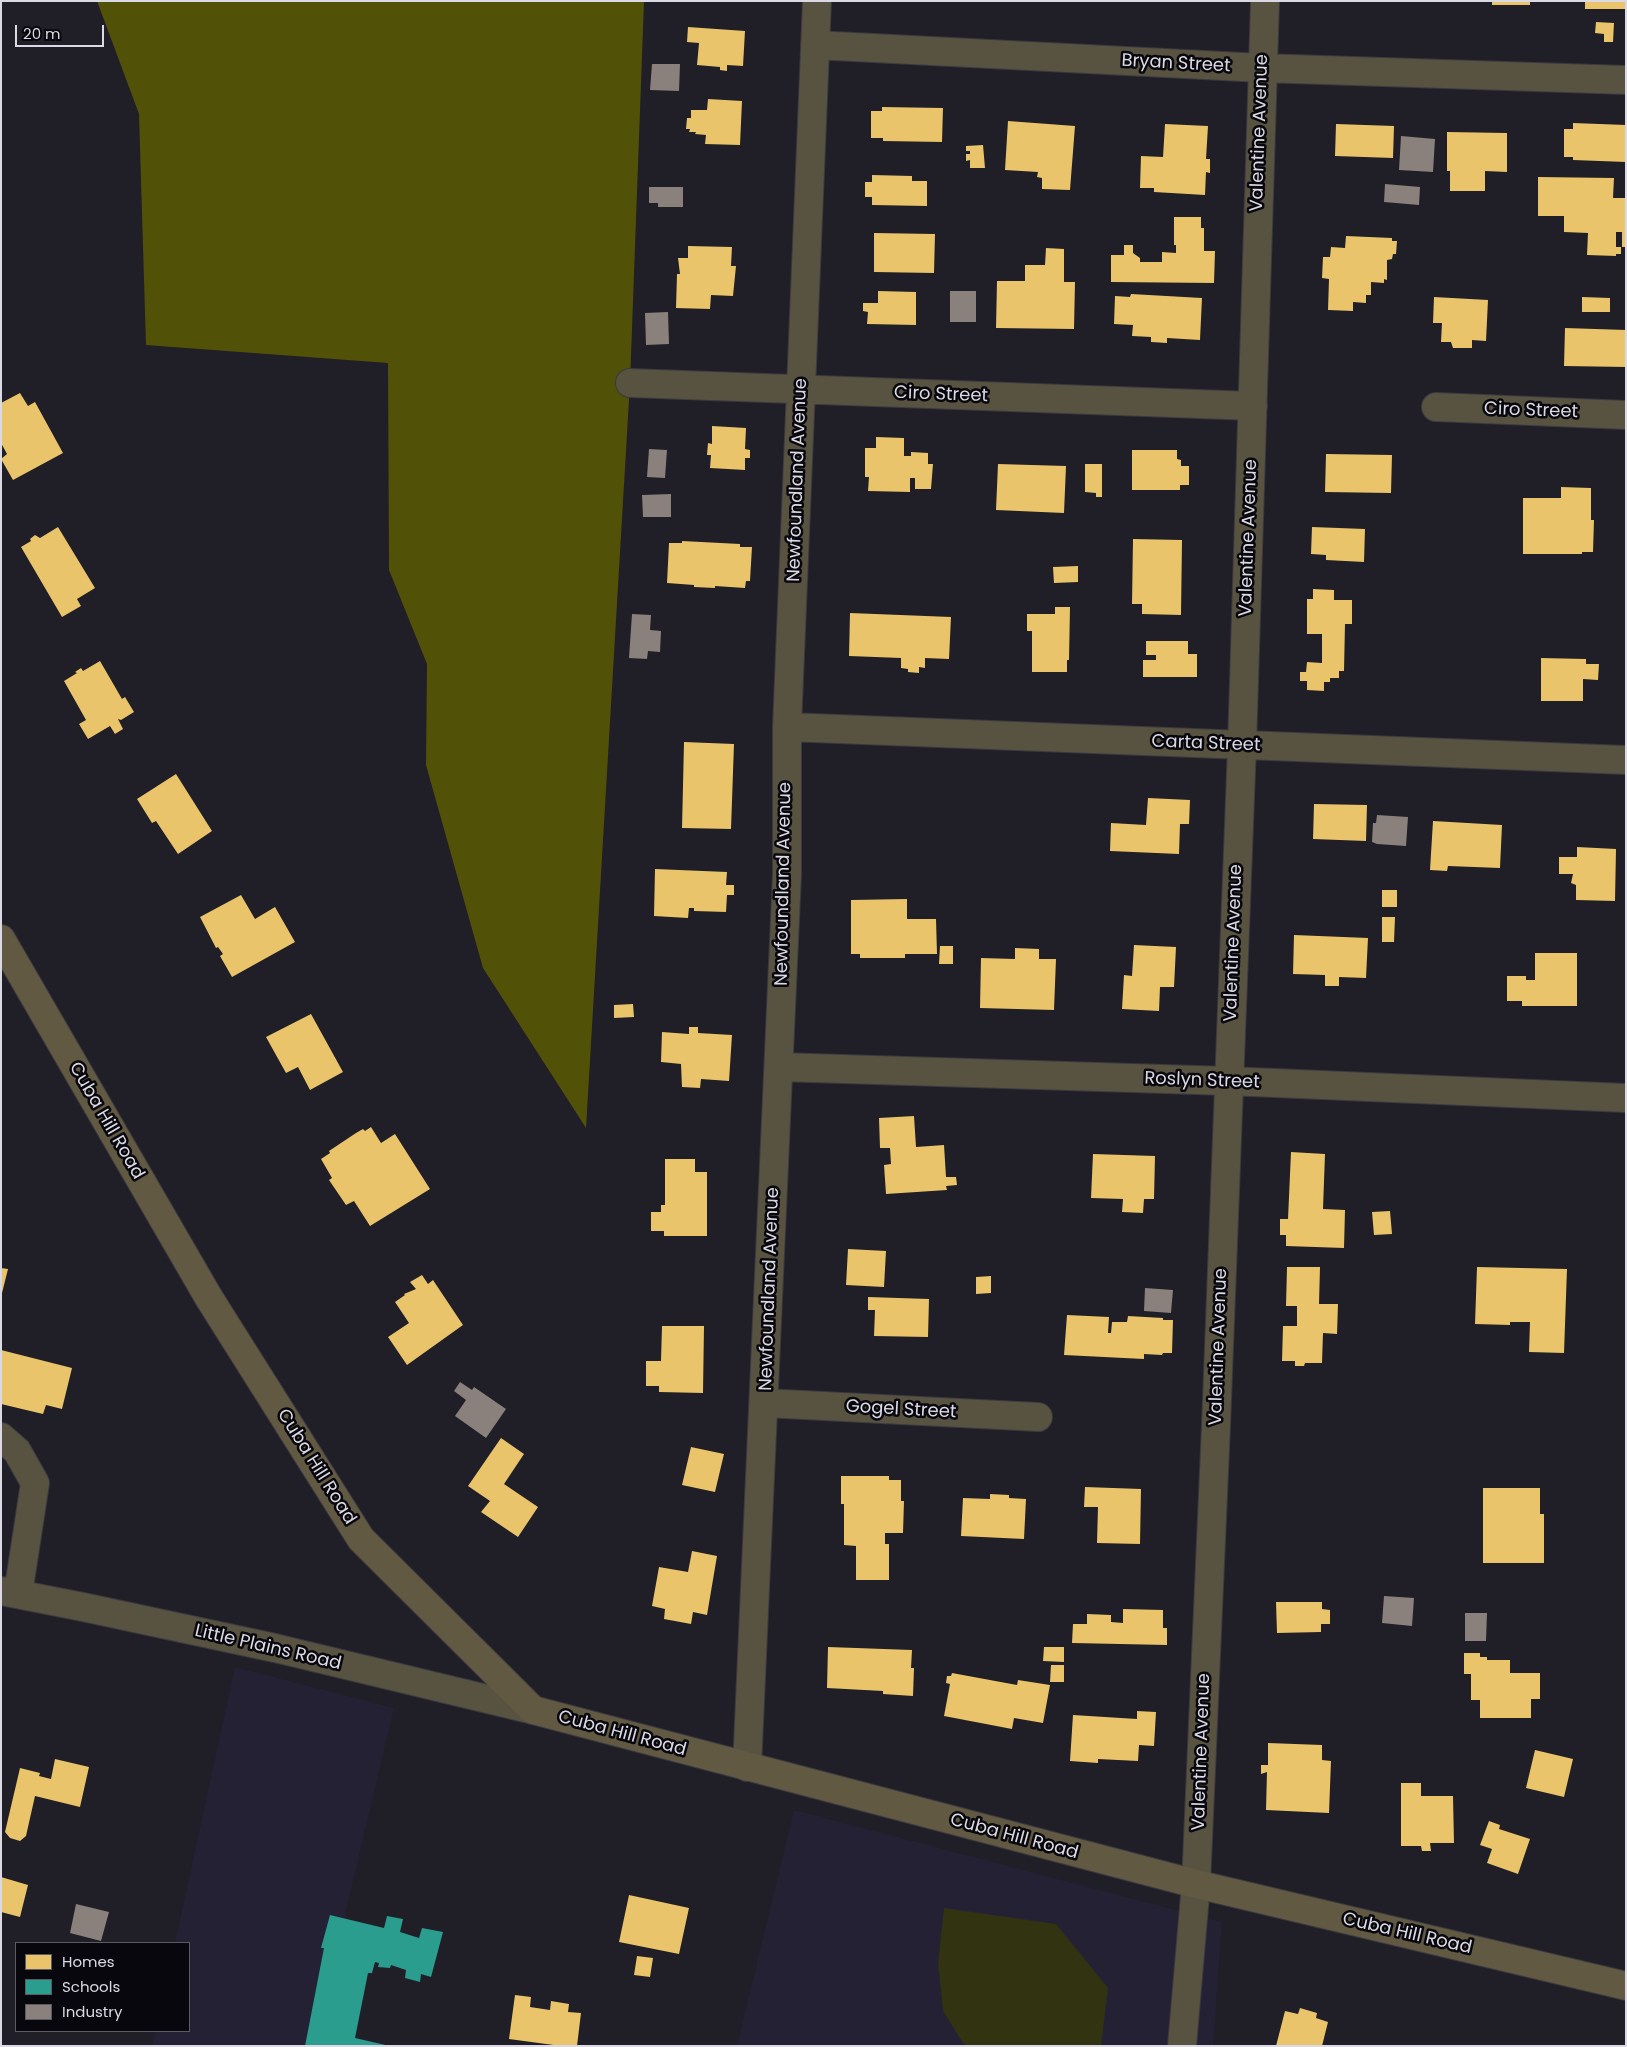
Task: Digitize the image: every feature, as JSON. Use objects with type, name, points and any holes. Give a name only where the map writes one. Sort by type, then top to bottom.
[{"type":"main road","name":"Cuba Hill Road","points":[[1,939],[209,1298],[361,1539],[533,1710],[1196,1884],[1626,1986]]},
{"type":"street","name":"Newfoundland Avenue","points":[[747,1767],[765,1403],[787,874],[787,727],[817,1]]},
{"type":"street","name":"Valentine Avenue","points":[[1182,2046],[1196,1884],[1216,1436],[1242,746],[1265,1]]},
{"type":"street","name":"Bryan Street","points":[[815,45],[1262,68],[1626,80]]},
{"type":"street","name":"Ciro Street","points":[[630,382],[1253,406]]},
{"type":"street","name":"Ciro Street","points":[[1436,407],[1626,415]]},
{"type":"street","name":"Carta Street","points":[[787,727],[1626,760]]},
{"type":"street","name":"Roslyn Street","points":[[779,1066],[1228,1081],[1626,1098]]},
{"type":"street","name":"Gogel Street","points":[[765,1403],[1038,1417]]},
{"type":"street","points":[[1,1437],[18,1451],[35,1483],[10,1593]]},
{"type":"street","name":"Little Plains Road","points":[[10,1593],[275,1648],[533,1710]]},
{"type":"shaded area","points":[[97,1],[644,1],[630,383],[586,1128],[483,968],[426,765],[427,664],[389,570],[388,363],[146,345],[139,114]]},
{"type":"shaded area","points":[[235,1667],[394,1708],[314,2046],[152,2046],[155,2032],[190,2032],[190,1942],[175,1942]]},
{"type":"shaded area","points":[[794,1810],[1222,1922],[1213,2046],[737,2046]]},
{"type":"shaded area","points":[[944,1908],[1056,1924],[1108,1988],[1101,2046],[965,2046],[943,2011],[938,1963]]},
{"type":"building: Homes","points":[[1492,1],[1530,1],[1530,5],[1492,5]]},
{"type":"building: Homes","points":[[1585,1],[1626,1],[1626,9],[1585,9]]},
{"type":"building: Homes","points":[[1596,22],[1614,23],[1613,42],[1604,42],[1604,34],[1595,33]]},
{"type":"building: Homes","points":[[688,27],[745,31],[743,66],[727,65],[727,71],[720,70],[720,67],[697,65],[699,43],[687,42]]},
{"type":"building: Homes","points":[[708,99],[742,101],[740,145],[705,144],[706,135],[695,134],[696,132],[689,132],[690,129],[686,129],[687,118],[691,118],[691,110],[707,110]]},
{"type":"building: Homes","points":[[882,107],[943,108],[942,142],[883,141],[883,138],[871,138],[871,111],[882,111]]},
{"type":"building: Homes","points":[[1008,121],[1075,126],[1070,190],[1042,189],[1042,178],[1037,177],[1038,172],[1005,170]]},
{"type":"building: Homes","points":[[1573,123],[1626,125],[1626,162],[1573,160],[1573,157],[1564,157],[1564,129],[1573,129]]},
{"type":"building: Homes","points":[[1165,124],[1208,126],[1206,159],[1210,159],[1210,173],[1206,172],[1205,195],[1154,192],[1154,188],[1140,188],[1141,156],[1163,157]]},
{"type":"building: Homes","points":[[1336,124],[1394,126],[1393,158],[1335,156]]},
{"type":"building: Homes","points":[[1447,132],[1507,133],[1507,172],[1485,171],[1485,191],[1450,191],[1450,171],[1447,171]]},
{"type":"building: Homes","points":[[983,145],[985,168],[970,168],[970,160],[966,161],[966,154],[970,154],[970,151],[966,151],[966,146]]},
{"type":"building: Homes","points":[[872,175],[912,176],[912,181],[927,181],[927,206],[872,205],[872,197],[865,197],[865,182],[872,182]]},
{"type":"building: Homes","points":[[1538,177],[1614,178],[1613,198],[1626,198],[1626,247],[1622,247],[1622,232],[1616,232],[1616,247],[1621,247],[1621,254],[1616,254],[1616,256],[1587,255],[1588,233],[1564,232],[1564,216],[1538,216]]},
{"type":"building: Homes","points":[[1174,217],[1201,217],[1201,228],[1204,228],[1204,251],[1215,251],[1214,283],[1111,282],[1111,255],[1124,255],[1124,245],[1133,245],[1133,253],[1140,258],[1140,262],[1162,262],[1162,252],[1176,253],[1176,245],[1174,245]]},
{"type":"building: Homes","points":[[874,233],[935,234],[934,273],[874,272]]},
{"type":"building: Homes","points":[[1346,236],[1392,238],[1392,241],[1397,241],[1396,254],[1393,254],[1392,259],[1387,260],[1387,280],[1384,279],[1384,283],[1371,282],[1371,295],[1366,295],[1366,303],[1353,302],[1353,311],[1328,310],[1329,279],[1322,278],[1323,257],[1330,257],[1331,247],[1345,248]]},
{"type":"building: Homes","points":[[688,246],[732,247],[731,266],[736,266],[733,296],[711,295],[710,309],[676,308],[677,274],[680,274],[678,258],[688,258]]},
{"type":"building: Homes","points":[[1046,248],[1064,249],[1064,282],[1075,282],[1074,329],[996,328],[997,281],[1025,281],[1025,265],[1045,265]]},
{"type":"building: Homes","points":[[878,291],[916,292],[916,325],[867,324],[868,312],[863,311],[863,303],[878,303]]},
{"type":"building: Homes","points":[[1131,294],[1202,298],[1200,340],[1167,338],[1167,343],[1151,342],[1151,337],[1132,336],[1133,325],[1114,324],[1115,296],[1130,297]]},
{"type":"building: Homes","points":[[1434,297],[1488,300],[1486,341],[1472,340],[1472,348],[1453,348],[1451,342],[1441,342],[1442,323],[1433,323]]},
{"type":"building: Homes","points":[[1582,297],[1610,298],[1610,312],[1582,312]]},
{"type":"building: Homes","points":[[1565,328],[1626,330],[1626,367],[1564,366]]},
{"type":"building: Homes","points":[[20,393],[28,406],[35,402],[63,453],[13,480],[1,459],[7,454],[1,443],[1,403]]},
{"type":"building: Homes","points":[[712,426],[746,428],[745,449],[750,450],[750,458],[745,458],[745,470],[710,468],[711,455],[707,455],[708,443],[712,444]]},
{"type":"building: Homes","points":[[876,437],[904,438],[904,456],[911,456],[911,452],[928,453],[928,464],[933,464],[931,489],[915,489],[915,478],[910,478],[910,492],[868,491],[869,477],[865,477],[865,448],[876,448]]},
{"type":"building: Homes","points":[[1132,450],[1177,450],[1177,459],[1181,460],[1181,466],[1189,466],[1189,485],[1180,485],[1180,490],[1132,490]]},
{"type":"building: Homes","points":[[1326,454],[1392,455],[1391,493],[1325,492]]},
{"type":"building: Homes","points":[[998,464],[1066,466],[1064,513],[996,510]]},
{"type":"building: Homes","points":[[1085,464],[1102,464],[1102,497],[1096,497],[1096,493],[1085,492]]},
{"type":"building: Homes","points":[[1561,487],[1591,488],[1591,520],[1594,520],[1593,552],[1582,552],[1582,554],[1523,554],[1523,498],[1561,498]]},
{"type":"building: Homes","points":[[58,527],[95,588],[77,599],[81,606],[62,617],[21,547],[31,541],[30,539],[35,535],[40,538]]},
{"type":"building: Homes","points":[[1312,527],[1365,529],[1364,562],[1326,560],[1326,555],[1311,554]]},
{"type":"building: Homes","points":[[1133,539],[1182,540],[1181,615],[1142,614],[1142,604],[1132,604]]},
{"type":"building: Homes","points":[[682,541],[740,544],[740,547],[752,547],[750,581],[746,581],[745,588],[694,587],[694,585],[667,583],[669,543],[682,543]]},
{"type":"building: Homes","points":[[1078,566],[1078,582],[1054,583],[1053,567]]},
{"type":"building: Homes","points":[[1313,589],[1334,590],[1334,600],[1352,600],[1352,624],[1345,624],[1344,671],[1339,671],[1339,678],[1330,678],[1330,682],[1324,682],[1324,691],[1307,690],[1307,681],[1300,681],[1300,672],[1306,672],[1307,662],[1322,663],[1322,634],[1307,634],[1307,599],[1313,599]]},
{"type":"building: Homes","points":[[1055,607],[1070,607],[1067,672],[1032,672],[1032,631],[1027,631],[1027,614],[1055,614]]},
{"type":"building: Homes","points":[[850,613],[951,617],[949,659],[925,658],[925,668],[919,667],[919,673],[908,672],[908,669],[901,668],[901,658],[849,656]]},
{"type":"building: Homes","points":[[1146,641],[1188,641],[1188,654],[1197,654],[1197,677],[1143,677],[1143,660],[1156,660],[1156,655],[1146,655]]},
{"type":"building: Homes","points":[[1541,658],[1586,659],[1586,664],[1599,664],[1598,680],[1583,679],[1583,701],[1541,701]]},
{"type":"building: Homes","points":[[100,661],[122,699],[125,697],[134,712],[121,720],[118,719],[123,729],[115,734],[110,726],[88,739],[79,724],[86,720],[64,681],[77,673],[75,672],[81,668],[83,671]]},
{"type":"building: Homes","points":[[684,742],[734,744],[731,829],[682,828]]},
{"type":"building: Homes","points":[[176,774],[212,831],[178,854],[156,821],[152,823],[137,799]]},
{"type":"building: Homes","points":[[1148,798],[1190,800],[1189,824],[1180,824],[1179,854],[1110,851],[1111,823],[1146,825]]},
{"type":"building: Homes","points":[[1314,804],[1367,805],[1366,841],[1313,839]]},
{"type":"building: Homes","points":[[1433,821],[1502,825],[1500,868],[1448,866],[1447,871],[1430,870]]},
{"type":"building: Homes","points":[[1577,847],[1616,849],[1615,901],[1576,900],[1576,885],[1571,883],[1573,874],[1559,874],[1559,857],[1577,857]]},
{"type":"building: Homes","points":[[655,869],[727,872],[726,885],[734,885],[734,895],[727,895],[726,912],[694,911],[694,908],[689,908],[688,918],[654,916]]},
{"type":"building: Homes","points":[[1382,890],[1397,890],[1397,907],[1382,907]]},
{"type":"building: Homes","points":[[241,895],[255,919],[275,907],[295,942],[232,977],[220,956],[223,954],[218,947],[216,948],[200,917]]},
{"type":"building: Homes","points":[[907,899],[907,919],[936,919],[937,954],[905,954],[905,958],[860,958],[860,954],[851,954],[851,900]]},
{"type":"building: Homes","points":[[1382,917],[1395,917],[1394,942],[1382,942]]},
{"type":"building: Homes","points":[[1294,935],[1368,938],[1366,978],[1339,977],[1339,986],[1325,986],[1325,975],[1293,974]]},
{"type":"building: Homes","points":[[1134,945],[1176,947],[1174,987],[1160,987],[1159,1011],[1122,1009],[1124,975],[1132,976]]},
{"type":"building: Homes","points":[[940,946],[953,946],[953,964],[939,964]]},
{"type":"building: Homes","points":[[1015,948],[1039,949],[1039,959],[1056,959],[1054,1010],[980,1008],[981,958],[1015,959]]},
{"type":"building: Homes","points":[[1535,953],[1577,953],[1577,1006],[1522,1006],[1522,1001],[1507,1001],[1507,976],[1526,976],[1526,980],[1535,980]]},
{"type":"building: Homes","points":[[633,1004],[634,1017],[614,1018],[614,1005]]},
{"type":"building: Homes","points":[[311,1014],[343,1072],[310,1090],[298,1067],[286,1073],[266,1037]]},
{"type":"building: Homes","points":[[689,1027],[698,1027],[698,1033],[732,1035],[729,1081],[701,1079],[700,1088],[682,1087],[681,1064],[661,1062],[662,1032],[689,1034]]},
{"type":"building: Homes","points":[[914,1116],[916,1147],[944,1145],[946,1177],[956,1177],[957,1185],[946,1186],[947,1190],[886,1194],[884,1165],[891,1164],[890,1148],[880,1148],[879,1118]]},
{"type":"building: Homes","points":[[371,1127],[381,1143],[395,1134],[430,1189],[370,1226],[354,1201],[346,1205],[329,1180],[332,1178],[321,1159],[330,1153],[329,1151],[356,1133]]},
{"type":"building: Homes","points":[[1291,1152],[1325,1154],[1323,1209],[1345,1210],[1344,1248],[1286,1246],[1286,1235],[1280,1235],[1280,1219],[1288,1219]]},
{"type":"building: Homes","points":[[1093,1154],[1155,1156],[1154,1199],[1144,1199],[1143,1213],[1122,1212],[1123,1199],[1091,1198]]},
{"type":"building: Homes","points":[[665,1159],[695,1159],[695,1172],[707,1172],[707,1236],[664,1236],[664,1231],[651,1231],[651,1212],[661,1212],[661,1205],[665,1205]]},
{"type":"building: Homes","points":[[1390,1211],[1392,1234],[1374,1235],[1372,1212]]},
{"type":"building: Homes","points":[[848,1249],[886,1251],[884,1287],[846,1285]]},
{"type":"building: Homes","points":[[1287,1267],[1320,1267],[1319,1304],[1338,1304],[1337,1334],[1323,1333],[1322,1363],[1305,1363],[1304,1366],[1295,1366],[1295,1361],[1282,1361],[1283,1326],[1297,1326],[1297,1306],[1286,1306]]},
{"type":"building: Homes","points":[[1477,1267],[1567,1269],[1564,1353],[1529,1352],[1530,1322],[1510,1322],[1510,1325],[1475,1324]]},
{"type":"building: Homes","points":[[1,1268],[8,1269],[2,1293],[1,1293]]},
{"type":"building: Homes","points":[[422,1275],[428,1284],[433,1280],[463,1325],[407,1365],[388,1337],[409,1323],[395,1302],[404,1294],[416,1289],[410,1282]]},
{"type":"building: Homes","points":[[991,1276],[991,1293],[976,1294],[976,1277]]},
{"type":"building: Homes","points":[[868,1297],[929,1299],[928,1337],[874,1336],[875,1310],[868,1310]]},
{"type":"building: Homes","points":[[1067,1315],[1109,1317],[1108,1333],[1111,1333],[1112,1322],[1127,1322],[1128,1316],[1173,1320],[1172,1353],[1163,1353],[1162,1355],[1144,1354],[1144,1359],[1064,1355]]},
{"type":"building: Homes","points":[[662,1326],[704,1326],[703,1393],[659,1392],[659,1386],[646,1386],[646,1361],[661,1361]]},
{"type":"building: Homes","points":[[1,1350],[72,1368],[62,1409],[46,1405],[43,1414],[1,1404]]},
{"type":"building: Homes","points":[[501,1438],[524,1454],[504,1484],[538,1507],[518,1537],[481,1512],[490,1501],[468,1486]]},
{"type":"building: Homes","points":[[691,1447],[724,1454],[715,1492],[682,1485]]},
{"type":"building: Homes","points":[[841,1476],[889,1476],[889,1480],[901,1480],[901,1501],[904,1501],[903,1533],[885,1533],[885,1544],[889,1544],[889,1580],[856,1580],[856,1546],[844,1545],[844,1504],[841,1504]]},
{"type":"building: Homes","points":[[1085,1487],[1141,1489],[1140,1544],[1097,1543],[1098,1507],[1084,1507]]},
{"type":"building: Homes","points":[[1483,1488],[1540,1488],[1540,1514],[1544,1514],[1544,1563],[1483,1563]]},
{"type":"building: Homes","points":[[990,1494],[1009,1495],[1009,1498],[1026,1499],[1024,1539],[961,1536],[963,1498],[990,1499]]},
{"type":"building: Homes","points":[[692,1551],[717,1556],[707,1615],[693,1612],[691,1624],[664,1619],[665,1609],[652,1606],[659,1567],[688,1572]]},
{"type":"building: Homes","points":[[1276,1602],[1322,1602],[1322,1609],[1330,1610],[1330,1624],[1321,1624],[1321,1632],[1277,1633]]},
{"type":"building: Homes","points":[[1123,1609],[1163,1610],[1163,1628],[1167,1628],[1167,1645],[1072,1643],[1073,1624],[1087,1624],[1087,1614],[1111,1615],[1111,1622],[1123,1623]]},
{"type":"building: Homes","points":[[828,1647],[912,1650],[911,1668],[914,1668],[913,1696],[883,1694],[883,1691],[827,1688]]},
{"type":"building: Homes","points":[[1044,1647],[1064,1647],[1064,1662],[1043,1661]]},
{"type":"building: Homes","points":[[1464,1653],[1480,1653],[1480,1657],[1487,1657],[1487,1660],[1510,1660],[1510,1673],[1540,1673],[1540,1699],[1531,1699],[1531,1718],[1480,1718],[1480,1700],[1471,1700],[1471,1674],[1464,1674]]},
{"type":"building: Homes","points":[[1051,1665],[1064,1665],[1064,1682],[1050,1682]]},
{"type":"building: Homes","points":[[952,1673],[1017,1685],[1018,1680],[1050,1685],[1043,1723],[1014,1718],[1012,1729],[944,1716],[950,1684],[946,1683],[947,1676],[951,1676]]},
{"type":"building: Homes","points":[[1137,1711],[1156,1712],[1154,1746],[1139,1745],[1138,1761],[1098,1759],[1098,1763],[1070,1761],[1073,1715],[1137,1719]]},
{"type":"building: Homes","points":[[1268,1743],[1322,1745],[1322,1760],[1331,1761],[1329,1813],[1266,1810],[1267,1772],[1261,1774],[1261,1765],[1268,1765]]},
{"type":"building: Homes","points":[[1535,1750],[1573,1759],[1564,1797],[1526,1788]]},
{"type":"building: Homes","points":[[55,1759],[89,1767],[80,1807],[35,1796],[26,1836],[20,1841],[10,1838],[5,1832],[20,1768],[40,1773],[39,1776],[51,1779]]},
{"type":"building: Homes","points":[[1401,1783],[1421,1783],[1421,1796],[1453,1796],[1454,1843],[1430,1843],[1431,1851],[1422,1851],[1421,1846],[1401,1846]]},
{"type":"building: Homes","points":[[1489,1821],[1500,1825],[1499,1829],[1530,1839],[1518,1874],[1487,1863],[1492,1849],[1480,1845]]},
{"type":"building: Homes","points":[[1,1877],[28,1885],[20,1917],[1,1912]]},
{"type":"building: Homes","points":[[629,1895],[689,1908],[679,1954],[619,1942]]},
{"type":"building: Homes","points":[[637,1956],[653,1958],[650,1977],[634,1975]]},
{"type":"building: Homes","points":[[515,1995],[531,1997],[530,2007],[550,2010],[551,2001],[569,2004],[568,2012],[581,2013],[577,2046],[561,2046],[509,2039]]},
{"type":"building: Homes","points":[[1300,2008],[1317,2013],[1316,2018],[1328,2022],[1322,2046],[1276,2046],[1285,2011],[1298,2014]]},
{"type":"building: Schools","points":[[330,1915],[384,1928],[387,1916],[403,1919],[400,1932],[419,1938],[422,1928],[443,1932],[431,1977],[421,1974],[420,1982],[405,1978],[406,1970],[391,1965],[390,1968],[378,1967],[379,1963],[375,1962],[372,1973],[368,1973],[355,2038],[390,2046],[305,2046],[324,1948],[321,1948]]},
{"type":"building: Industry","points":[[652,64],[680,64],[679,91],[650,90]]},
{"type":"building: Industry","points":[[1401,136],[1435,139],[1433,172],[1399,170]]},
{"type":"building: Industry","points":[[1385,184],[1420,187],[1419,205],[1384,202]]},
{"type":"building: Industry","points":[[649,187],[683,187],[683,207],[658,207],[658,203],[649,203]]},
{"type":"building: Industry","points":[[950,291],[976,291],[976,322],[950,322]]},
{"type":"building: Industry","points":[[668,312],[669,344],[646,345],[645,313]]},
{"type":"building: Industry","points":[[649,449],[667,450],[665,478],[647,477]]},
{"type":"building: Industry","points":[[671,494],[671,517],[643,517],[642,495]]},
{"type":"building: Industry","points":[[632,614],[651,615],[650,630],[661,631],[660,652],[648,651],[647,659],[629,658]]},
{"type":"building: Industry","points":[[1377,815],[1408,817],[1406,846],[1372,842],[1373,823],[1376,823]]},
{"type":"building: Industry","points":[[1145,1288],[1173,1290],[1171,1313],[1144,1311]]},
{"type":"building: Industry","points":[[460,1382],[472,1390],[474,1387],[506,1409],[486,1438],[455,1416],[466,1400],[454,1391]]},
{"type":"building: Industry","points":[[1384,1596],[1414,1598],[1412,1626],[1382,1623]]},
{"type":"building: Industry","points":[[1465,1613],[1487,1613],[1486,1641],[1465,1641]]},
{"type":"building: Industry","points":[[76,1904],[109,1912],[101,1941],[70,1933]]}]
